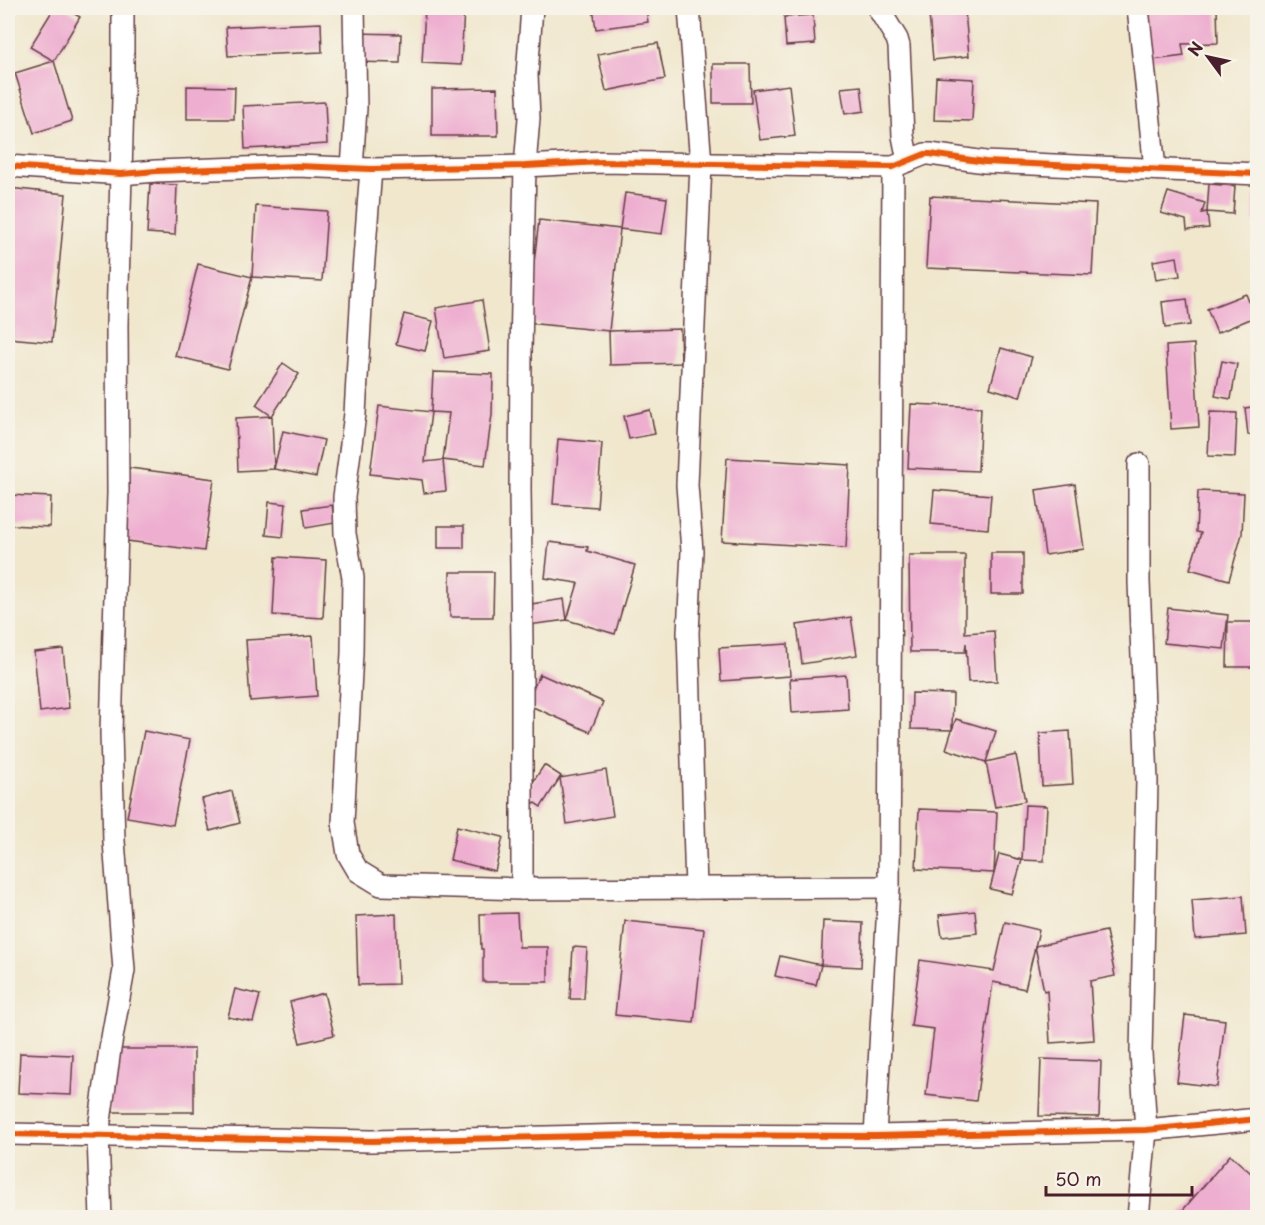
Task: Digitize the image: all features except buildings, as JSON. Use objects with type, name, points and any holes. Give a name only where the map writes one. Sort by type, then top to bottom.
[{"type":"street","points":[[101,1218],[98,1136],[124,970],[114,841],[111,733],[118,493],[117,325],[123,8]]},
{"type":"street","points":[[354,8],[356,108],[362,169],[363,272],[356,414],[344,497],[345,534],[353,578],[344,823],[348,854],[358,871],[381,885],[522,889],[889,887]]},
{"type":"street","points":[[522,889],[520,489],[525,166],[529,118],[526,75],[532,8]]},
{"type":"street","points":[[689,8],[701,164],[687,485],[692,551],[688,633],[696,888]]},
{"type":"street","points":[[875,1136],[889,887],[903,136],[899,46],[878,8]]},
{"type":"street","points":[[1138,8],[1155,170]]},
{"type":"street","points":[[8,166],[121,174],[297,166],[362,169],[602,162],[901,164],[930,154],[985,162],[1257,174]]},
{"type":"street","points":[[1138,1218],[1146,1130],[1141,1053],[1147,781],[1139,582],[1139,464]]},
{"type":"street","points":[[8,1134],[371,1141],[635,1135],[875,1136],[1146,1130],[1257,1119]]},
{"type":"cycle path","points":[[8,166],[121,174],[297,166],[371,169],[602,162],[893,167],[930,154],[985,162],[1258,174]]},
{"type":"cycle path","points":[[8,1134],[371,1141],[635,1135],[875,1136],[1146,1130],[1258,1119]]}]
